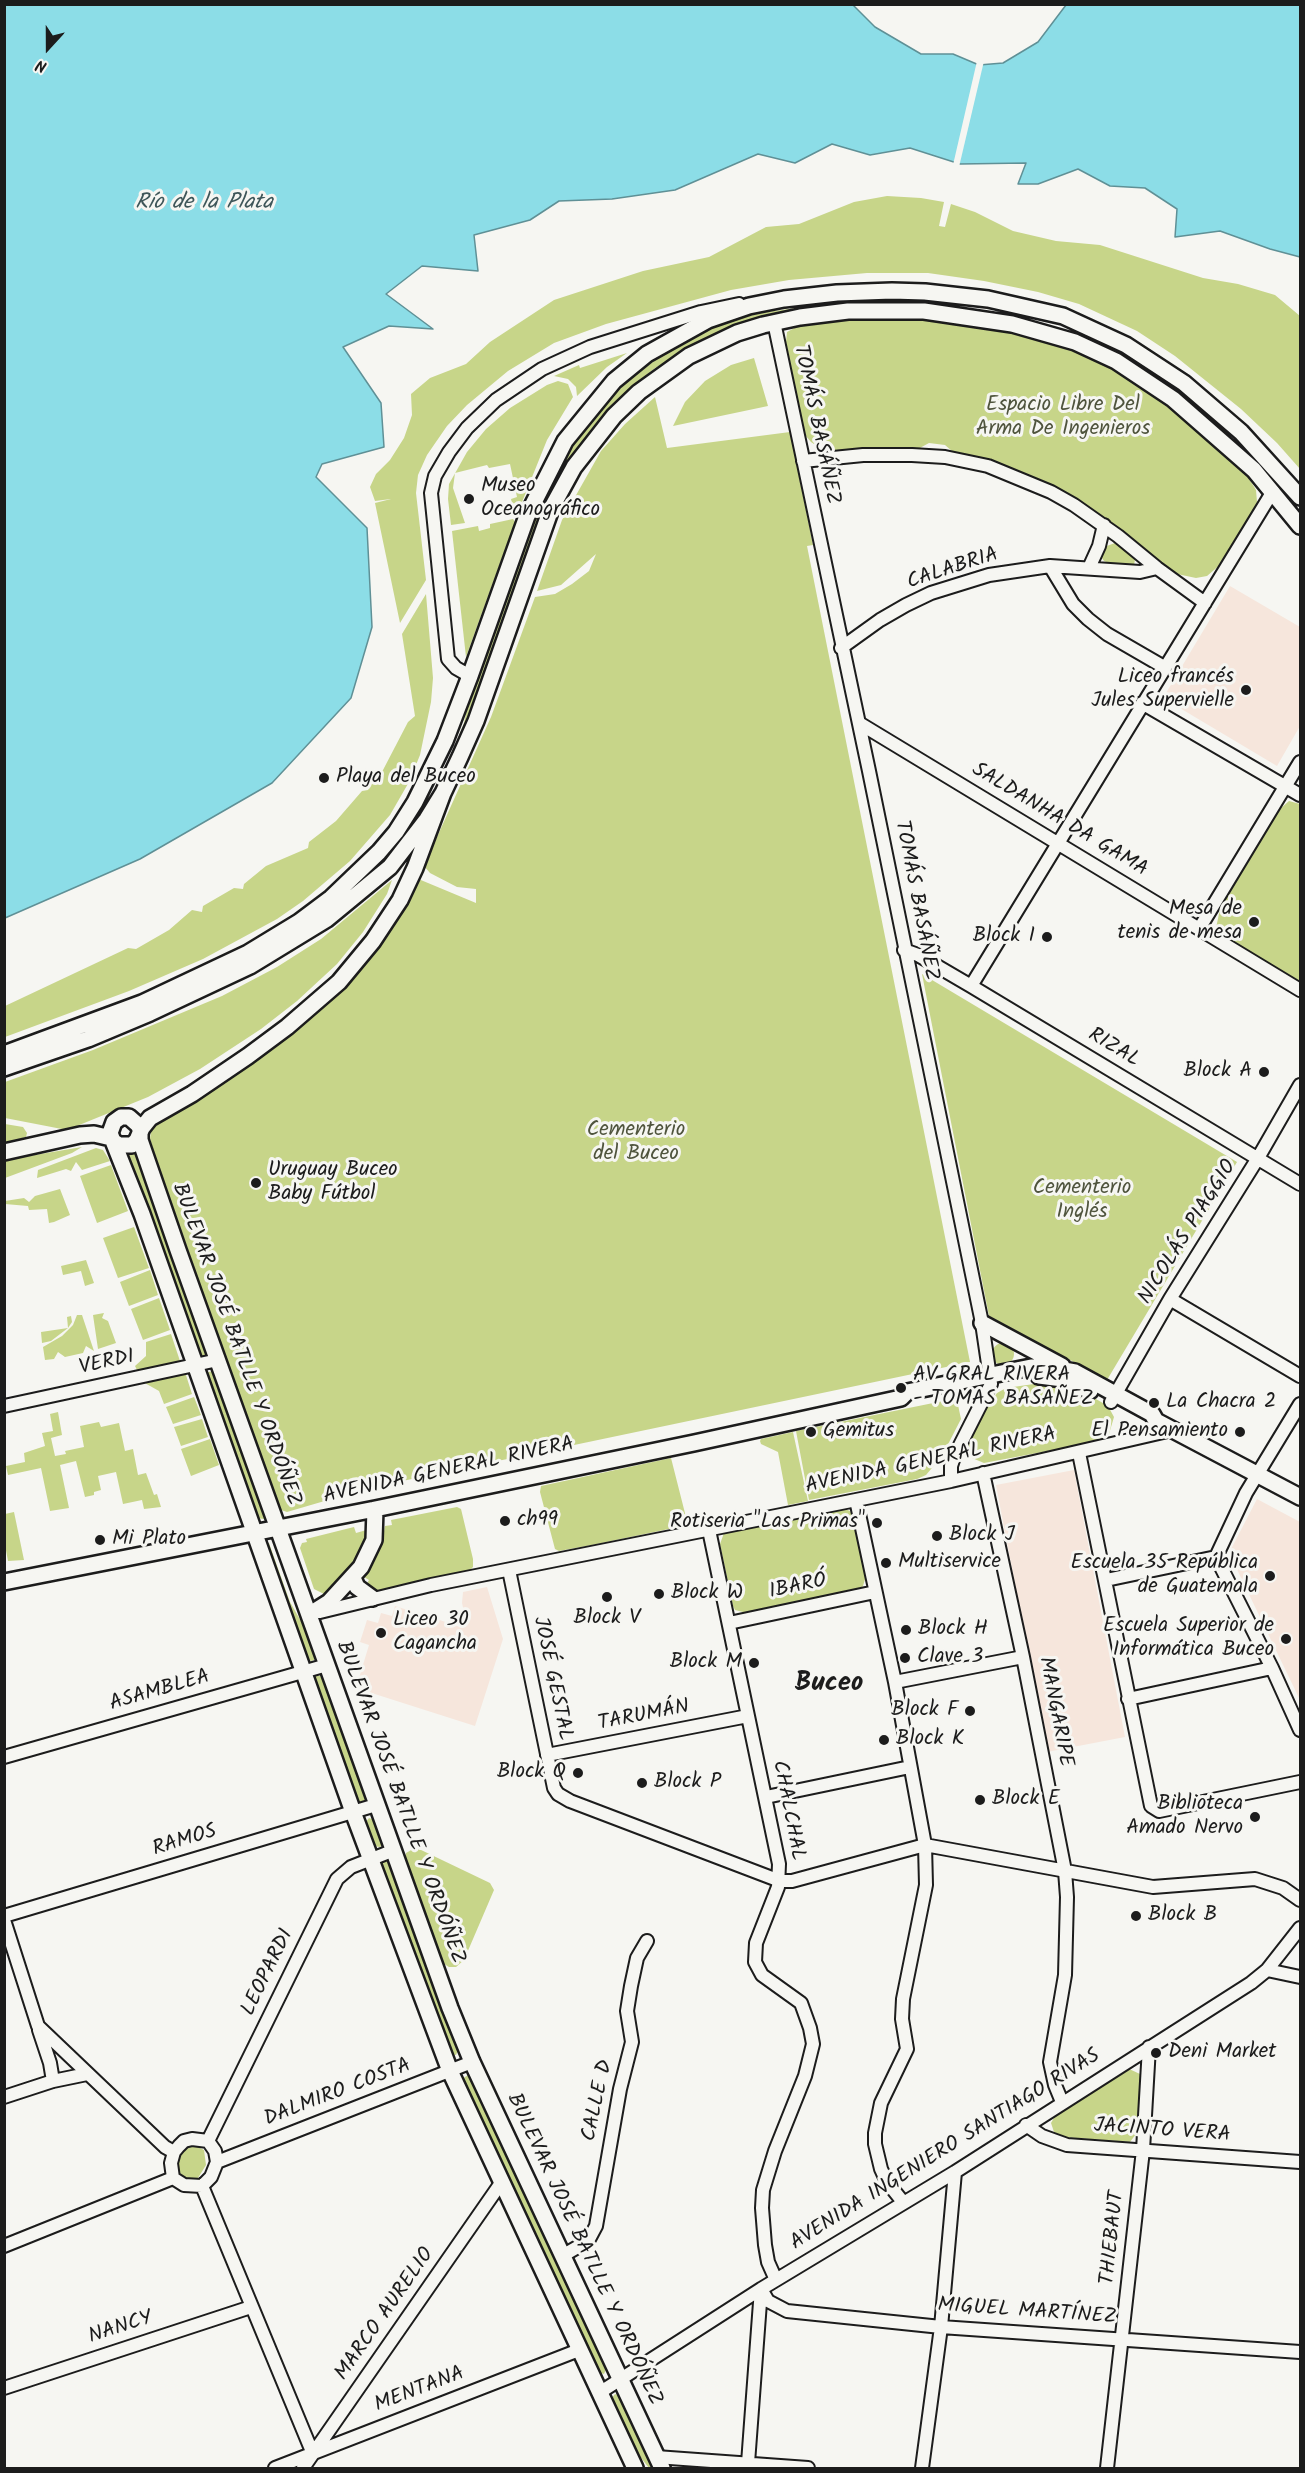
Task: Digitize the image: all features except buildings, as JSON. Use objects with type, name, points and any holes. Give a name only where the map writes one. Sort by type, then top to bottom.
[{"type":"main road","points":[[4,1054],[120,1012],[190,982],[265,943],[331,898],[366,866],[396,832],[415,802],[458,710],[530,509],[553,461],[580,421],[614,381],[647,354],[708,320],[760,303],[837,293],[925,292],[988,299],[1063,316],[1126,345],[1184,383],[1241,432],[1300,497]]},
{"type":"main road","points":[[4,1152],[94,1134],[112,1140],[122,1147],[135,1143],[150,1118],[192,1094],[287,1027],[325,996],[358,961],[407,886],[443,793],[476,721],[551,509],[578,460],[614,416],[639,392],[664,372],[707,346],[737,333],[774,322],[848,312],[924,311],[1012,324],[1075,342],[1116,361],[1173,399],[1227,445],[1273,491],[1300,526]]},
{"type":"main road","points":[[112,1140],[111,1127],[116,1120],[188,1088],[284,1021],[335,977],[372,933],[394,898],[409,867],[412,856],[412,824],[451,750],[457,728],[458,710]]},
{"type":"main road","points":[[4,1068],[140,1017],[250,966],[327,919],[390,867],[411,842],[443,793]]},
{"type":"main road","points":[[121,1117],[133,1119],[140,1133]]},
{"type":"main road","name":"BULEVAR JOSÉ BATLLE Y ORDÓÑEZ","points":[[140,1133],[178,1250],[450,2008],[472,2062],[659,2463]]},
{"type":"main road","name":"BULEVAR JOSÉ BATLLE Y ORDÓÑEZ","points":[[112,1140],[134,1193],[252,1532],[370,1860],[450,2072],[635,2469]]},
{"type":"main road","points":[[982,1323],[1067,1369]]},
{"type":"main road","name":"AVENIDA GENERAL RIVERA","points":[[4,1582],[375,1509],[901,1398],[910,1401],[1031,1367],[1067,1369],[1147,1422],[1156,1421],[1300,1497]]},
{"type":"main road","name":"AVENIDA GENERAL RIVERA","points":[[990,1379],[1049,1377],[1078,1384],[1114,1398]]},
{"type":"main road","points":[[310,1614],[329,1602],[361,1567],[374,1540],[375,1509]]},
{"type":"main road","points":[[353,1578],[357,1587],[372,1598]]},
{"type":"street","points":[[470,676],[456,668],[448,659],[431,493],[440,467],[460,437],[479,415],[522,380],[590,347],[701,312],[746,302],[760,303]]},
{"type":"street","name":"TOMÁS BASÁÑEZ","points":[[774,322],[982,1323],[990,1379]]},
{"type":"street","points":[[803,461],[863,455],[912,454],[945,456],[998,470],[1051,492],[1104,525],[1204,603]]},
{"type":"street","points":[[971,986],[1273,491]]},
{"type":"street","points":[[1089,568],[1099,546],[1104,525]]},
{"type":"street","points":[[1050,566],[1073,604],[1088,619],[1107,634],[1164,667]]},
{"type":"street","name":"CALABRIA","points":[[841,648],[880,620],[931,593],[989,575],[1050,566],[1140,572],[1157,568]]},
{"type":"street","points":[[1142,703],[1300,795]]},
{"type":"street","name":"SALDANHA DA GAMA","points":[[859,723],[1300,990]]},
{"type":"street","points":[[1199,929],[1300,762]]},
{"type":"street","name":"RIZAL","points":[[904,950],[918,955],[971,986],[1300,1184]]},
{"type":"street","name":"NICOLÁS PIAGGIO","points":[[1114,1398],[1170,1299],[1258,1158],[1300,1085]]},
{"type":"street","points":[[1170,1299],[1300,1376]]},
{"type":"street","name":"VERDI","points":[[4,1406],[218,1360]]},
{"type":"street","points":[[951,1481],[951,1466],[954,1457],[990,1379]]},
{"type":"street","points":[[1216,1557],[1246,1493],[1300,1404]]},
{"type":"street","name":"AVENIDA GENERAL RIVERA","points":[[310,1614],[372,1598],[951,1481],[1173,1430]]},
{"type":"street","points":[[1079,1453],[1151,1806],[1159,1810],[1300,1782]]},
{"type":"street","name":"MANGARIPE","points":[[983,1473],[1023,1658],[1065,1871],[1067,1897],[1065,1975],[1050,2062],[1055,2085],[1062,2102]]},
{"type":"street","points":[[856,1500],[895,1683],[925,1845],[926,1885],[903,2000],[902,2019],[907,2049],[881,2103],[874,2133],[874,2144],[880,2169],[903,2202]]},
{"type":"street","name":"CHALCHAL","points":[[709,1530],[779,1863],[780,1881],[756,1942],[755,1962],[762,1975],[801,2003],[813,2044],[805,2076],[775,2151],[763,2190],[765,2245],[768,2262],[776,2280]]},
{"type":"street","points":[[1106,1580],[1216,1557]]},
{"type":"street","points":[[1216,1557],[1272,1668],[1300,1730]]},
{"type":"street","name":"JOSÉ GESTAL","points":[[509,1570],[554,1788],[558,1794],[630,1825],[780,1881]]},
{"type":"street","name":"IBARÓ","points":[[729,1623],[875,1592]]},
{"type":"street","points":[[895,1683],[1023,1658]]},
{"type":"street","name":"ASAMBLEA","points":[[4,1757],[327,1665]]},
{"type":"street","points":[[1128,1699],[1272,1668]]},
{"type":"street","name":"TARUMÁN","points":[[547,1755],[748,1716]]},
{"type":"street","points":[[766,1797],[910,1767]]},
{"type":"street","name":"RAMOS","points":[[4,1918],[376,1805]]},
{"type":"street","points":[[780,1881],[792,1881],[925,1845],[1153,1887],[1255,1879],[1283,1888],[1300,1900]]},
{"type":"street","name":"LEOPARDI","points":[[208,2141],[333,1887],[345,1870],[392,1851]]},
{"type":"street","points":[[4,1918],[50,2063],[53,2081]]},
{"type":"street","name":"AVENIDA INGENIERO SANTIAGO RIVAS","points":[[599,2393],[761,2289],[955,2172],[1251,1983],[1267,1970],[1300,1928]]},
{"type":"street","name":"CALLE D","points":[[562,2256],[588,2241],[596,2226],[620,2089],[632,2042],[627,2011],[631,1986],[637,1958],[647,1941]]},
{"type":"street","points":[[1267,1970],[1300,1977]]},
{"type":"street","points":[[38,2026],[165,2147],[174,2152]]},
{"type":"street","name":"THIEBAUT","points":[[1107,2469],[1143,2150],[1149,2047]]},
{"type":"street","name":"DALMIRO COSTA","points":[[218,2162],[472,2062]]},
{"type":"street","points":[[4,2097],[87,2073]]},
{"type":"street","name":"JACINTO VERA","points":[[1026,2125],[1059,2144],[1300,2162]]},
{"type":"street","points":[[201,2139],[208,2141],[215,2151],[218,2162],[211,2177],[202,2186],[184,2186],[173,2178],[171,2163],[174,2152],[184,2141],[201,2139]]},
{"type":"street","points":[[922,2469],[941,2327],[955,2172]]},
{"type":"street","points":[[4,2246],[173,2178]]},
{"type":"street","name":"MARCO AURELIO","points":[[303,2469],[501,2183]]},
{"type":"street","points":[[202,2186],[250,2307],[313,2454]]},
{"type":"street","points":[[748,2463],[761,2289]]},
{"type":"street","name":"MIGUEL MARTÍNEZ","points":[[761,2289],[768,2301],[787,2311],[941,2327],[1300,2352]]},
{"type":"street","name":"NANCY","points":[[4,2388],[250,2307]]},
{"type":"street","name":"MENTANA","points":[[275,2469],[579,2350]]},
{"type":"street","points":[[659,2463],[748,2463],[808,2469]]},
{"type":"shaded area","points":[[1230,586],[1300,627],[1300,726],[1277,766],[1163,698]]},
{"type":"shaded area","points":[[1074,1470],[1125,1737],[1047,1752],[996,1485]]},
{"type":"shaded area","name":"Escuela 35 República de Guatemala","points":[[1257,1499],[1300,1522],[1300,1700],[1229,1553]]},
{"type":"shaded area","points":[[487,1587],[503,1639],[475,1726],[356,1688],[369,1645],[360,1642],[367,1620],[378,1623],[381,1613],[392,1616],[395,1606],[417,1613],[414,1623],[424,1626],[428,1616],[460,1627],[465,1616],[462,1603],[463,1592]]},
{"type":"green space","points":[[887,196],[944,202],[939,226],[945,227],[951,204],[975,212],[1013,231],[1056,241],[1100,245],[1203,278],[1238,284],[1275,295],[1300,316],[1300,469],[1277,443],[1241,409],[1175,356],[1137,331],[1079,304],[1038,292],[928,273],[867,273],[789,280],[731,290],[606,324],[554,343],[508,371],[467,405],[447,426],[427,455],[418,475],[416,493],[426,580],[400,623],[375,503],[391,499],[375,501],[370,487],[376,474],[390,460],[404,438],[412,415],[411,394],[430,378],[466,364],[490,342],[554,300],[643,271],[709,257],[766,227],[799,224],[854,202]]},
{"type":"green space","points":[[888,298],[963,303],[962,306],[897,301],[853,303],[763,316],[713,335],[655,368],[633,386],[592,428],[562,471],[544,508],[476,701],[445,774],[424,811],[464,723],[469,699],[527,534],[543,498],[573,445],[605,402],[619,388],[667,351],[711,328],[759,313]]},
{"type":"green space","name":"Espacio Libre Del Arma De Ingenieros","points":[[858,319],[929,319],[993,328],[1059,343],[1127,376],[1179,413],[1248,477],[1256,490],[1257,502],[1254,511],[1221,564],[1207,576],[1196,578],[1177,574],[1091,510],[1062,492],[1007,467],[953,452],[945,445],[929,443],[918,449],[832,451],[820,448],[811,442],[805,435],[786,342],[787,332],[800,325]]},
{"type":"green space","points":[[627,353],[607,367],[577,396],[576,387],[568,379],[554,376],[579,365],[580,368]]},
{"type":"green space","points":[[754,358],[768,406],[673,426],[685,402],[705,381],[731,365]]},
{"type":"green space","points":[[558,381],[568,384],[573,397],[547,440],[518,512],[514,513],[511,499],[517,497],[510,464],[489,468],[487,465],[455,473],[467,452],[486,429],[510,408],[547,385]]},
{"type":"green space","name":"Cementerio del Buceo","points":[[655,397],[667,448],[790,432],[813,545],[807,546],[970,1362],[369,1488],[287,1512],[278,1508],[154,1152],[150,1139],[151,1130],[154,1124],[262,1055],[327,1003],[350,980],[416,878],[476,903],[476,889],[457,887],[430,873],[424,866],[491,717],[535,597],[555,594],[572,584],[589,571],[596,554],[561,585],[537,591],[562,520],[601,451],[625,424]]},
{"type":"green space","points":[[455,473],[453,488],[465,523],[451,525],[449,484]]},
{"type":"green space","points":[[513,519],[515,522],[466,657],[452,531],[478,526],[479,531],[490,528],[490,524]]},
{"type":"green space","points":[[1115,543],[1135,559],[1134,566],[1116,566],[1104,561],[1102,558],[1104,547]]},
{"type":"green space","points":[[426,594],[433,678],[431,702],[420,755],[409,782],[390,815],[350,861],[303,901],[277,919],[203,959],[129,991],[5,1037],[5,1006],[128,948],[136,949],[169,930],[192,910],[202,912],[203,906],[234,888],[243,889],[244,884],[266,866],[308,848],[309,842],[336,821],[362,791],[368,790],[374,774],[383,770],[408,722],[415,716],[402,634]]},
{"type":"green space","points":[[1289,801],[1300,804],[1300,982],[1223,936],[1216,928],[1220,909],[1280,809]]},
{"type":"green space","points":[[392,880],[387,894],[363,932],[337,964],[297,1001],[261,1029],[200,1069],[148,1097],[67,1130],[5,1118],[5,1082],[93,1050],[222,996],[277,967],[321,939]]},
{"type":"green space","name":"Cementerio Inglés","points":[[922,974],[1237,1162],[1107,1380],[989,1316]]},
{"type":"green space","points":[[5,1124],[23,1127],[27,1133],[26,1137],[5,1143]]},
{"type":"green space","points":[[136,1146],[208,1353],[204,1357],[200,1357],[123,1150]]},
{"type":"green space","points":[[82,1147],[72,1153],[5,1178],[5,1160]]},
{"type":"green space","points":[[96,1148],[103,1150],[110,1161],[82,1170],[76,1162],[71,1171],[66,1169],[37,1178],[38,1170]]},
{"type":"green space","points":[[111,1165],[128,1211],[97,1223],[80,1176]]},
{"type":"green space","points":[[60,1189],[70,1215],[54,1222],[49,1223],[47,1209],[29,1210],[28,1206],[5,1204],[5,1201],[24,1198],[29,1202],[35,1196]]},
{"type":"green space","points":[[134,1227],[149,1268],[118,1278],[103,1238]]},
{"type":"green space","points":[[86,1260],[94,1283],[85,1286],[81,1271],[63,1275],[61,1266]]},
{"type":"green space","points":[[150,1270],[158,1295],[129,1306],[120,1282]]},
{"type":"green space","points":[[159,1298],[170,1330],[143,1340],[131,1309]]},
{"type":"green space","points":[[104,1313],[102,1318],[108,1321],[116,1343],[98,1349],[93,1315]]},
{"type":"green space","points":[[77,1315],[82,1315],[94,1351],[86,1346],[83,1353],[65,1357],[58,1352],[54,1359],[45,1360],[43,1347],[62,1336],[73,1325]]},
{"type":"green space","points":[[71,1316],[72,1322],[68,1328],[67,1317]]},
{"type":"green space","points":[[68,1328],[51,1341],[42,1343],[41,1332]]},
{"type":"green space","points":[[171,1334],[180,1361],[137,1370],[135,1366],[146,1356],[146,1342]]},
{"type":"green space","points":[[999,1343],[1007,1343],[1014,1350],[1014,1358],[1007,1365],[999,1365],[992,1358],[992,1350]]},
{"type":"green space","points":[[214,1371],[266,1518],[264,1519],[256,1518],[205,1376],[208,1372]]},
{"type":"green space","points":[[185,1372],[192,1394],[164,1404],[159,1391],[143,1382]]},
{"type":"green space","points":[[1056,1383],[1089,1395],[1108,1406],[1114,1417],[1109,1434],[1090,1443],[984,1463],[972,1458],[967,1447],[967,1440],[997,1393],[1006,1388]]},
{"type":"green space","points":[[194,1397],[201,1415],[173,1424],[166,1407]]},
{"type":"green space","points":[[952,1401],[958,1405],[961,1419],[942,1456],[926,1475],[917,1479],[809,1500],[796,1431]]},
{"type":"green space","points":[[58,1412],[62,1435],[51,1438],[55,1456],[66,1454],[65,1451],[84,1447],[80,1426],[99,1422],[101,1427],[119,1423],[125,1451],[133,1449],[138,1475],[146,1473],[161,1507],[144,1509],[142,1500],[123,1504],[116,1472],[98,1476],[101,1490],[85,1497],[76,1461],[60,1465],[69,1508],[50,1511],[41,1468],[8,1475],[6,1466],[25,1462],[24,1453],[45,1446],[42,1433],[53,1431],[50,1414]]},
{"type":"green space","points":[[202,1419],[208,1437],[181,1446],[174,1427]]},
{"type":"green space","points":[[793,1432],[808,1501],[788,1505],[778,1452],[761,1444],[760,1441]]},
{"type":"green space","points":[[210,1439],[219,1465],[191,1476],[181,1449]]},
{"type":"green space","points":[[671,1458],[688,1525],[559,1551],[555,1549],[540,1492],[541,1486]]},
{"type":"green space","points":[[457,1507],[461,1509],[473,1559],[473,1567],[470,1570],[379,1591],[372,1592],[364,1588],[369,1580],[364,1577],[381,1547],[385,1526],[392,1525],[391,1520]]},
{"type":"green space","points":[[840,1507],[850,1511],[853,1516],[866,1576],[859,1590],[747,1613],[735,1610],[720,1544],[724,1533]]},
{"type":"green space","points":[[14,1512],[24,1560],[8,1561],[5,1545],[5,1514]]},
{"type":"green space","points":[[354,1527],[356,1533],[370,1529],[356,1564],[326,1595],[314,1589],[300,1548],[302,1543],[307,1542],[306,1539]]},
{"type":"green space","points":[[266,1543],[269,1543],[290,1602],[306,1630],[316,1655],[314,1660],[311,1661],[305,1656]]},
{"type":"green space","points":[[316,1675],[323,1677],[368,1800],[367,1803],[359,1804],[357,1800],[314,1681]]},
{"type":"green space","points":[[369,1818],[375,1820],[383,1843],[380,1847],[373,1846],[365,1823]]},
{"type":"green space","points":[[419,1849],[490,1883],[494,1890],[464,1960],[456,1967],[449,1967],[441,1962],[405,1860],[406,1853]]},
{"type":"green space","points":[[383,1862],[388,1862],[395,1876],[459,2048],[456,2055],[451,2054],[381,1865]]},
{"type":"green space","points":[[1127,2068],[1140,2074],[1142,2083],[1136,2134],[1130,2142],[1063,2137],[1054,2132],[1051,2123],[1058,2111]]},
{"type":"green space","points":[[468,2075],[472,2079],[607,2367],[604,2374],[597,2372],[462,2079]]},
{"type":"green space","points":[[192,2144],[204,2150],[206,2165],[198,2178],[187,2180],[178,2171],[178,2161],[182,2151]]},
{"type":"green space","points":[[615,2394],[620,2396],[653,2468],[649,2468],[631,2445],[611,2399]]},
{"type":"water","name":"Río de la Plata","points":[[5,5],[853,5],[875,27],[921,54],[953,54],[979,65],[1003,63],[1038,42],[1066,5],[1300,5],[1300,257],[1220,231],[1175,237],[1177,209],[1145,188],[1110,186],[1078,169],[1038,184],[1018,184],[1026,163],[960,164],[910,148],[870,155],[832,144],[795,163],[758,154],[675,190],[612,199],[559,201],[530,220],[474,235],[478,271],[422,266],[386,294],[433,329],[389,326],[343,347],[381,403],[384,447],[322,464],[316,477],[367,528],[372,627],[351,698],[272,783],[140,859],[5,918]]},
{"type":"pier","points":[[977,61],[984,61],[959,167],[953,165]]},
{"type":"place","name":"Museo Oceanográfico","points":[[469,499]]},
{"type":"place","name":"Liceo francés Jules Supervielle","points":[[1246,690]]},
{"type":"place","name":"Playa del Buceo","points":[[324,778]]},
{"type":"place","name":"Mesa de tenis de mesa","points":[[1254,922]]},
{"type":"place","name":"Block I","points":[[1047,937]]},
{"type":"place","name":"Block A","points":[[1264,1072]]},
{"type":"place","name":"Uruguay Buceo Baby Fútbol","points":[[256,1183]]},
{"type":"place","name":"AV GRAL RIVERA - TOMAS BASAÑEZ","points":[[901,1388]]},
{"type":"place","name":"La Chacra 2","points":[[1154,1403]]},
{"type":"place","name":"Gemitus","points":[[811,1432]]},
{"type":"place","name":"El Pensamiento","points":[[1240,1432]]},
{"type":"place","name":"ch99","points":[[505,1521]]},
{"type":"place","name":"Rotiseria \"Las Primas\"","points":[[877,1523]]},
{"type":"place","name":"Block J","points":[[937,1536]]},
{"type":"place","name":"Mi Plato","points":[[100,1540]]},
{"type":"place","name":"Multiservice","points":[[886,1563]]},
{"type":"place","name":"Escuela 35 República de Guatemala","points":[[1270,1576]]},
{"type":"place","name":"Block W","points":[[659,1594]]},
{"type":"place","name":"Block V","points":[[607,1597]]},
{"type":"place","name":"Block H","points":[[906,1630]]},
{"type":"place","name":"Liceo 30 Cagancha","points":[[381,1633]]},
{"type":"place","name":"Escuela Superior de Informática Buceo","points":[[1286,1639]]},
{"type":"place","name":"Clave 3","points":[[905,1658]]},
{"type":"place","name":"Block M","points":[[754,1663]]},
{"type":"place","name":"Block F","points":[[970,1711]]},
{"type":"place","name":"Block K","points":[[884,1740]]},
{"type":"place","name":"Block Q","points":[[578,1773]]},
{"type":"place","name":"Block P","points":[[642,1783]]},
{"type":"place","name":"Block E","points":[[980,1800]]},
{"type":"place","name":"Biblioteca Amado Nervo","points":[[1255,1817]]},
{"type":"place","name":"Block B","points":[[1136,1916]]},
{"type":"place","name":"Deni Market","points":[[1156,2053]]},
{"type":"district","name":"Buceo","points":[[829,1685]]}]
